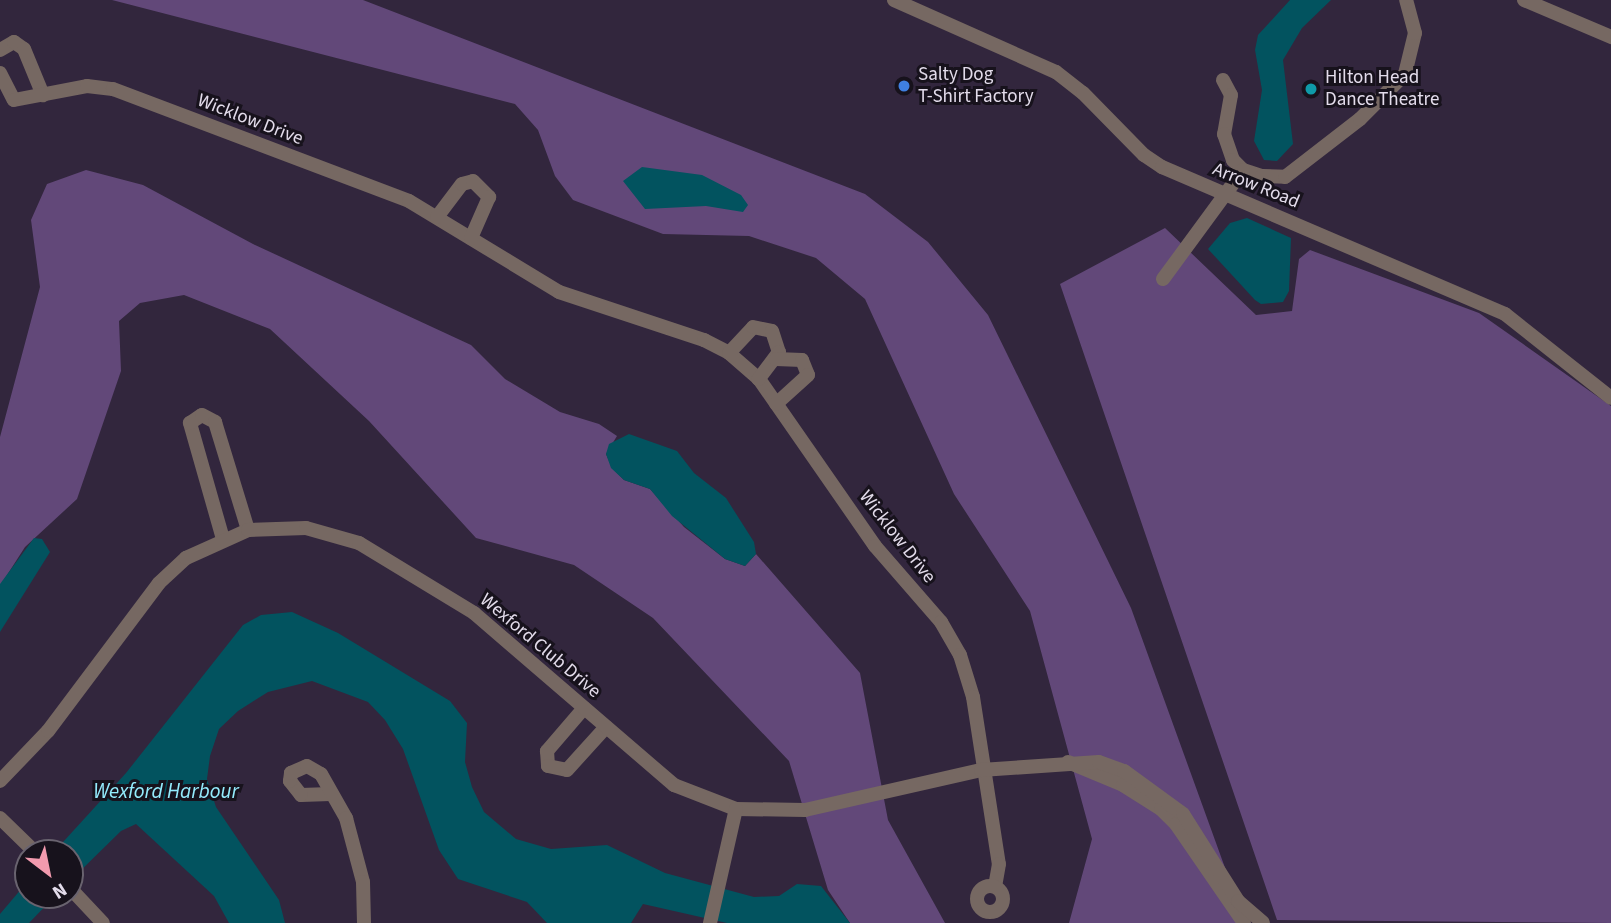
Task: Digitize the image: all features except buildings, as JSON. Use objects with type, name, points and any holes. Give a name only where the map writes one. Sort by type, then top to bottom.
[{"type":"street","points":[[1223,80],[1231,95],[1226,147],[1243,170],[1276,178],[1290,174],[1398,84],[1413,50],[1413,20],[1406,0]]},
{"type":"street","points":[[1524,0],[1611,37]]},
{"type":"street","name":"Arrow Road","points":[[900,1],[1056,72],[1083,93],[1144,155],[1225,194],[1482,302],[1524,327],[1611,398]]},
{"type":"street","points":[[0,50],[14,42],[24,49],[43,95]]},
{"type":"street","name":"Wicklow Drive","points":[[0,73],[14,100],[87,86],[113,89],[409,201],[559,292],[704,340],[729,353],[759,379],[875,546],[941,622],[960,655],[973,697],[981,771],[999,864],[995,886]]},
{"type":"street","points":[[1163,279],[1243,170]]},
{"type":"street","points":[[437,217],[462,184],[472,181],[489,198],[471,238]]},
{"type":"street","points":[[729,353],[746,332],[759,326],[772,331],[778,341],[776,359],[759,379]]},
{"type":"street","points":[[776,359],[802,360],[808,375],[776,404]]},
{"type":"street","points":[[223,539],[191,424],[202,415],[215,422],[248,530]]},
{"type":"street","name":"Wexford Club Drive","points":[[0,781],[48,731],[159,583],[186,558],[248,530],[306,528],[359,543],[474,613],[674,785],[736,809],[805,810],[981,771],[1067,761],[1099,762],[1124,771],[1170,802],[1194,828],[1238,901],[1263,923]]},
{"type":"street","points":[[584,708],[547,751],[548,766],[567,770],[606,727]]},
{"type":"street","points":[[1067,761],[1143,796],[1161,809],[1176,824],[1244,923]]},
{"type":"street","points":[[330,794],[345,818],[363,882],[364,923]]},
{"type":"street","points":[[711,921],[736,809]]},
{"type":"street","points":[[0,818],[22,839]]},
{"type":"street","points":[[84,903],[103,923]]},
{"type":"shaded area","points":[[112,0],[363,0],[865,194],[928,242],[988,315],[1131,608],[1245,923],[1069,923],[1092,839],[1030,611],[954,494],[865,299],[816,258],[749,236],[663,234],[573,200],[555,176],[538,130],[515,104]]},
{"type":"shaded area","points":[[86,170],[143,185],[253,244],[471,345],[505,379],[560,412],[599,424],[617,436],[606,454],[612,468],[624,480],[650,489],[684,527],[725,559],[745,566],[756,554],[860,673],[888,820],[945,923],[850,923],[828,890],[789,761],[653,618],[574,565],[476,538],[369,421],[270,329],[184,295],[140,303],[119,321],[121,371],[77,499],[25,547],[0,586],[0,437],[40,287],[31,220],[47,184]]},
{"type":"shaded area","points":[[1165,228],[1256,315],[1292,311],[1299,259],[1310,250],[1479,313],[1611,406],[1611,923],[1277,920],[1060,284]]},
{"type":"water","points":[[1290,0],[1331,0],[1302,28],[1283,60],[1293,144],[1277,161],[1264,160],[1254,141],[1262,90],[1255,50],[1258,35]]},
{"type":"water","points":[[642,167],[702,175],[741,195],[748,205],[743,212],[706,206],[645,209],[623,181]]},
{"type":"water","points":[[1247,218],[1291,238],[1289,291],[1283,302],[1261,304],[1255,300],[1208,249],[1230,223]]},
{"type":"water","points":[[629,434],[677,451],[694,473],[726,498],[754,542],[756,554],[745,566],[725,559],[672,516],[650,489],[624,480],[611,468],[606,454],[609,444]]},
{"type":"water","points":[[34,538],[42,539],[50,552],[0,632],[0,584]]},
{"type":"water","name":"Wexford Harbour","points":[[292,612],[338,633],[450,701],[467,723],[465,762],[472,787],[484,812],[516,839],[551,849],[607,845],[665,873],[754,897],[779,896],[797,884],[821,886],[850,923],[727,923],[643,904],[631,923],[547,923],[527,902],[458,879],[439,850],[403,749],[385,720],[368,702],[312,681],[268,692],[238,711],[219,729],[210,756],[207,779],[216,807],[279,900],[285,923],[229,923],[214,896],[136,824],[121,831],[84,867],[84,839],[66,839],[126,773],[243,625],[261,615]]},
{"type":"water","points":[[14,898],[14,909],[42,909],[29,923],[0,923],[0,914]]},
{"type":"place","name":"Salty Dog T-Shirt Factory","points":[[904,86]]},
{"type":"place","name":"Hilton Head Dance Theatre","points":[[1311,89]]}]
